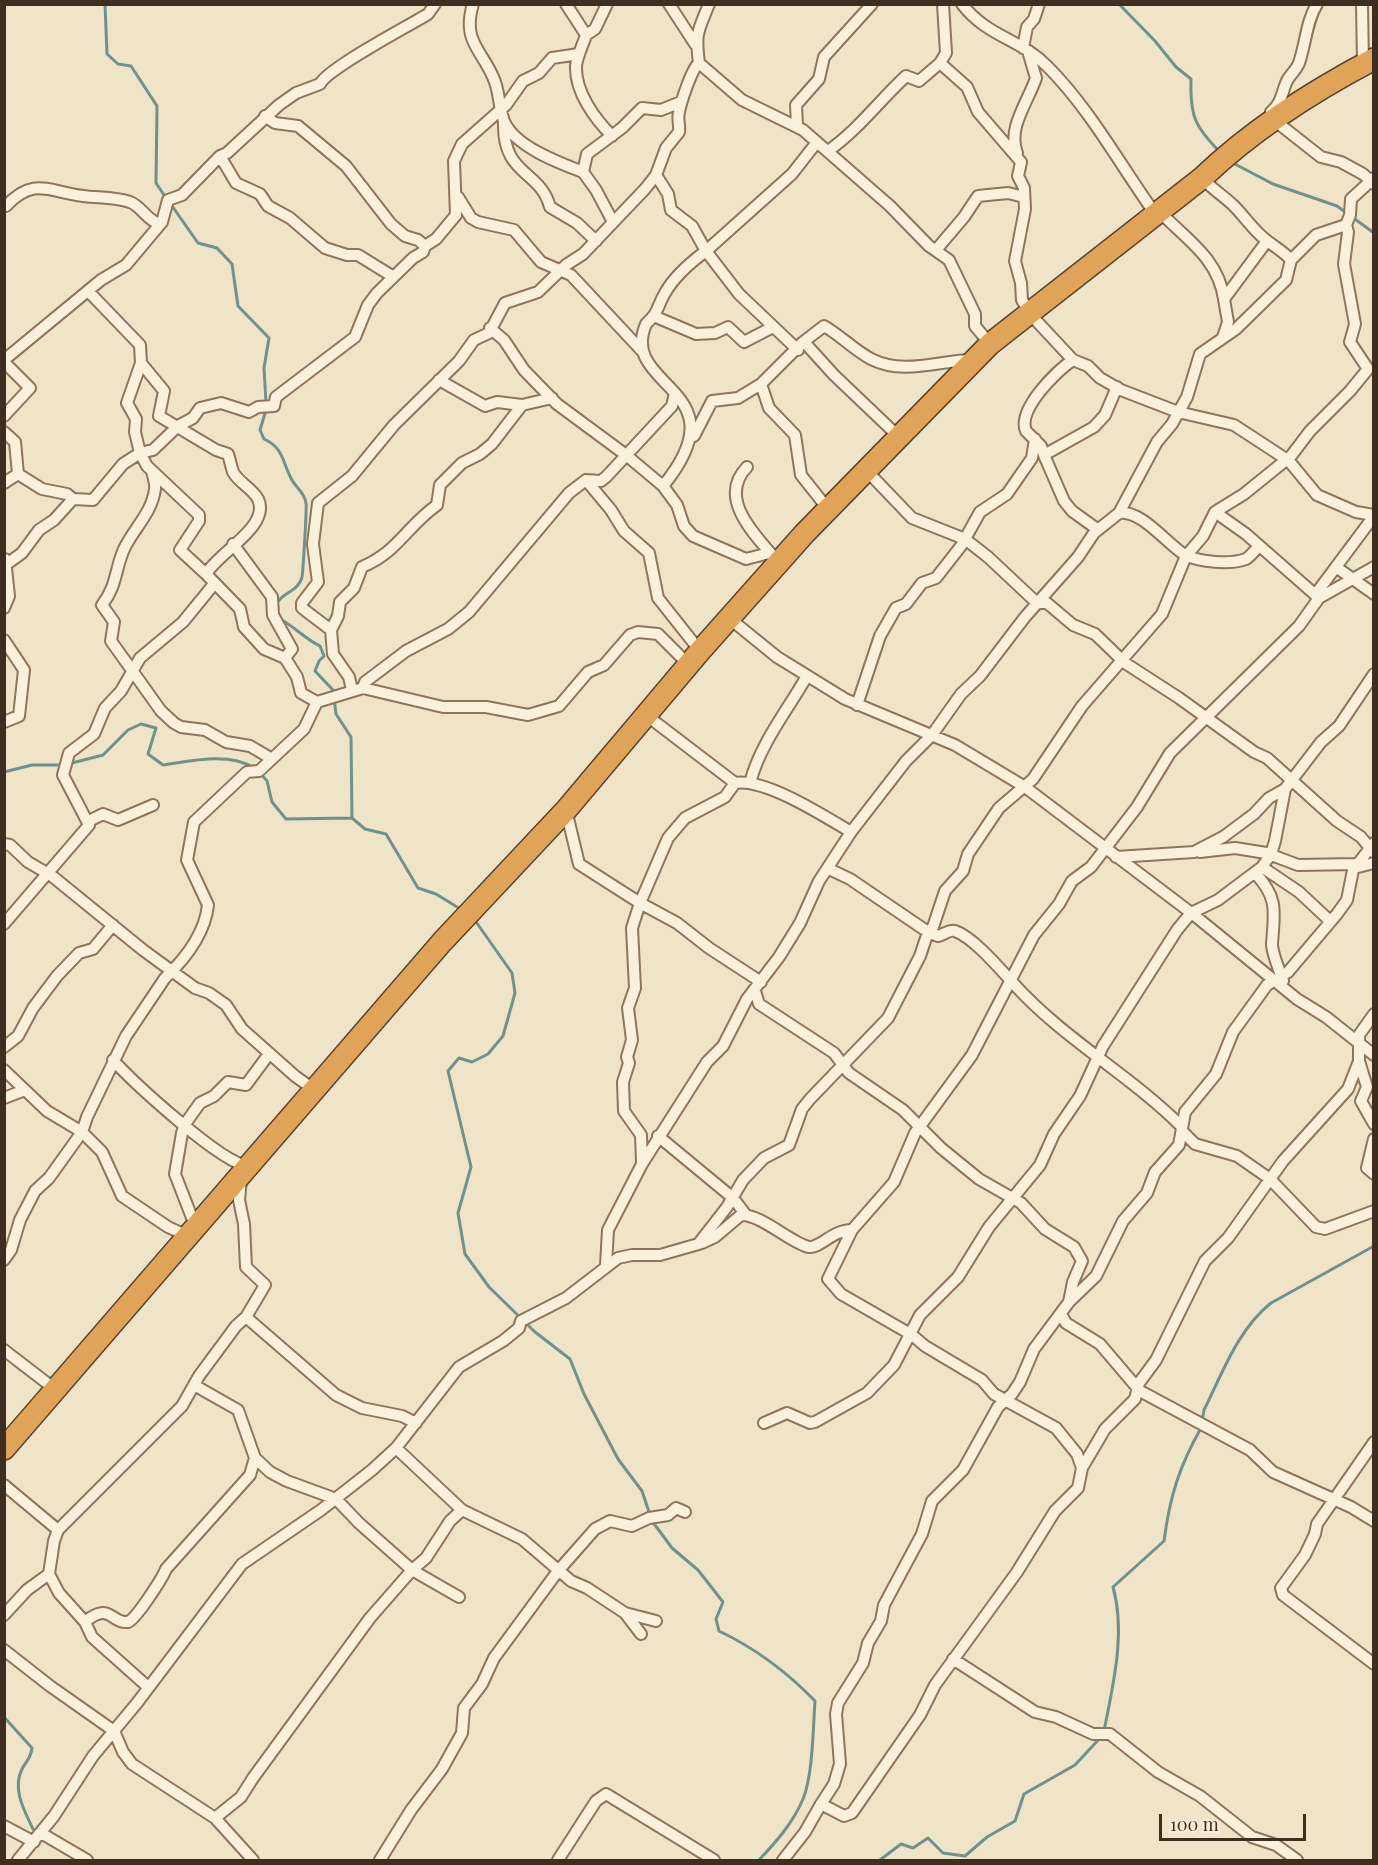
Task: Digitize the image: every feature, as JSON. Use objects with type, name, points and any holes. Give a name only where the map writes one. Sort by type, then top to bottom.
[{"type":"highway","points":[[4,1449],[316,1091],[442,942],[470,915],[566,810],[729,618],[774,558],[867,471],[898,436],[983,352],[1158,214],[1233,149],[1368,62]]},
{"type":"street","points":[[4,416],[30,388],[4,361],[105,276],[126,265],[159,224],[166,213],[168,200],[182,195],[220,156],[243,140],[265,116],[296,93],[320,84],[323,78],[350,60],[397,32],[405,30],[428,14],[435,4]]},
{"type":"street","points":[[473,4],[470,19],[472,38],[478,53],[494,77],[497,99],[504,121],[504,144],[514,164],[543,191],[550,207],[577,223],[596,241]]},
{"type":"street","points":[[566,4],[586,35]]},
{"type":"street","points":[[608,4],[595,29],[586,35],[576,70],[582,93],[596,120],[612,136]]},
{"type":"street","points":[[663,486],[676,469],[712,401],[738,398],[761,384],[824,327],[868,358],[882,363],[921,368],[983,352],[975,326],[975,314],[949,260],[798,125],[774,117],[742,100],[699,63],[695,44],[669,4]]},
{"type":"street","points":[[695,44],[699,26],[710,4]]},
{"type":"street","points":[[798,125],[796,105],[819,79],[824,57],[872,4]]},
{"type":"street","points":[[828,151],[864,122],[872,109],[906,76],[919,81],[940,63],[946,53],[943,4]]},
{"type":"street","points":[[962,4],[978,23],[1003,39],[1025,49],[1048,66],[1078,100],[1158,214],[1200,250],[1216,271],[1224,299],[1228,322],[1223,337]]},
{"type":"street","points":[[1039,4],[1034,19],[1027,27],[1025,49],[1036,78],[1016,126],[1013,145],[1021,164],[1018,176],[1024,188],[1025,209],[1015,261],[1021,283],[1022,300],[1030,314],[1073,360],[1088,366],[1117,387],[1178,412],[1234,425],[1286,459],[1319,496],[1356,512],[1374,515],[1336,567],[1299,626],[1170,753],[1137,807],[1103,848],[1091,867],[1072,881],[1059,904],[1034,935],[972,1055],[908,1147],[894,1182],[852,1230],[828,1280],[841,1294],[912,1335],[925,1346],[982,1380],[994,1394],[1056,1428],[1077,1454],[1082,1468]]},
{"type":"street","points":[[699,1243],[733,1198],[743,1180],[764,1158],[789,1145],[802,1109],[888,1018],[920,956],[945,891],[963,872],[968,854],[999,808],[1010,796],[1025,787],[1082,706],[1112,675],[1121,659],[1162,614],[1186,556],[1200,540],[1215,512],[1253,487],[1297,450],[1310,431],[1350,391],[1371,374],[1350,342],[1355,324],[1344,264],[1348,232],[1346,225],[1350,215],[1351,199],[1372,181],[1341,162],[1321,157],[1267,126],[1262,119],[1279,104],[1287,81],[1297,68],[1308,36],[1309,21],[1317,4]]},
{"type":"street","points":[[1362,4],[1368,62]]},
{"type":"street","points":[[18,474],[42,489],[68,494],[73,499],[93,500],[110,476],[140,453],[153,450],[178,426],[193,418],[200,408],[224,404],[249,412],[258,407],[274,406],[276,397],[355,337],[368,305],[393,276],[422,253],[425,246],[453,219],[457,195],[454,164],[459,150],[475,130],[501,109],[523,81],[539,73],[552,58],[579,54]]},
{"type":"street","points":[[331,630],[302,608],[302,603],[318,582],[313,544],[316,507],[331,490],[352,476],[394,425],[459,361],[474,340],[488,334],[505,303],[538,292],[596,241],[656,175],[666,148],[679,132],[678,119],[681,102],[694,68],[699,63]]},
{"type":"street","points":[[940,63],[967,87],[978,112],[1018,156]]},
{"type":"street","points":[[583,172],[586,154],[612,136],[642,108],[661,110],[681,102]]},
{"type":"street","points":[[265,116],[275,123],[298,126],[346,166],[391,224],[405,236],[418,240],[425,246]]},
{"type":"street","points":[[504,121],[513,134],[550,161],[583,172],[597,190],[613,222]]},
{"type":"street","points":[[643,352],[644,327],[656,317],[668,288],[792,174],[817,141]]},
{"type":"street","points":[[220,156],[236,183],[260,194],[268,206],[290,218],[325,248],[347,255],[358,255],[393,276]]},
{"type":"street","points":[[1209,172],[1215,192],[1235,207],[1247,224],[1267,242],[1280,248],[1291,260]]},
{"type":"street","points":[[656,175],[668,194],[670,210],[692,226],[706,252],[739,294],[773,327],[802,347],[834,375],[898,436]]},
{"type":"street","points":[[6,206],[25,190],[46,187],[80,196],[130,202],[151,221],[159,224]]},
{"type":"street","points":[[936,250],[964,217],[978,196],[1008,193],[1024,197]]},
{"type":"street","points":[[457,195],[471,218],[478,222],[514,230],[538,260],[573,276],[606,311],[618,328],[643,352],[664,384],[675,393],[687,409],[692,426],[691,442]]},
{"type":"street","points":[[606,1265],[608,1230],[642,1164],[707,1062],[723,1046],[734,1020],[794,932],[819,881],[829,869],[850,832],[906,761],[932,735],[962,694],[980,676],[1037,603],[1078,557],[1097,529],[1119,513],[1157,442],[1178,412],[1191,387],[1200,354],[1236,329],[1286,280],[1291,260],[1316,236],[1346,225]]},
{"type":"street","points":[[1224,299],[1267,242]]},
{"type":"street","points":[[87,291],[138,343],[141,363],[127,403],[136,419],[135,432],[140,453],[152,471],[199,515],[200,521],[180,550],[240,609],[244,627],[264,649],[285,658],[297,676],[301,693],[317,702]]},
{"type":"street","points":[[656,317],[696,334],[715,333],[728,327],[744,342],[754,336],[765,334],[773,327]]},
{"type":"street","points":[[490,328],[504,340],[524,370],[552,398],[626,454],[663,486],[677,505],[684,525],[696,538],[746,559],[774,558]]},
{"type":"street","points":[[1073,360],[1055,373],[1025,417],[1024,426],[1044,455],[1064,501],[1097,529]]},
{"type":"street","points":[[141,363],[164,391],[159,416],[216,450],[228,454],[234,473],[257,497],[261,512],[258,521],[206,574]]},
{"type":"street","points":[[439,380],[483,405],[497,402],[522,405],[552,398]]},
{"type":"street","points":[[761,384],[770,408],[795,435],[801,475],[828,509]]},
{"type":"street","points":[[1044,455],[1094,427],[1105,416],[1117,387]]},
{"type":"street","points":[[4,1260],[9,1254],[20,1220],[35,1191],[49,1178],[82,1132],[113,1060],[165,978],[173,971],[203,930],[208,908],[187,860],[194,822],[247,771],[259,771],[304,729],[317,702],[357,689],[406,651],[448,629],[469,612],[538,527],[569,493],[586,480],[603,479],[672,406],[675,393]]},
{"type":"street","points":[[522,405],[492,444],[480,454],[462,463],[440,484],[437,492],[439,500],[437,505],[414,523],[395,548],[383,558],[362,567],[354,588],[340,602],[338,616],[331,630],[333,654],[357,689],[443,707],[486,707],[528,715],[559,706],[588,672],[604,664],[633,633],[649,631],[658,634],[694,658]]},
{"type":"street","points":[[663,416],[687,409]]},
{"type":"street","points":[[4,432],[15,442],[18,474]]},
{"type":"street","points":[[857,705],[880,636],[896,608],[906,604],[922,583],[936,578],[965,539],[980,512],[1007,495],[1032,458],[1035,439]]},
{"type":"street","points":[[747,467],[738,477],[736,503],[743,518],[774,558]]},
{"type":"street","points":[[152,471],[155,491],[148,513],[138,524],[135,535],[124,548],[115,585],[102,606],[114,622],[111,640],[118,654],[132,669],[161,711],[177,725],[205,730],[226,742],[249,746],[272,759]]},
{"type":"street","points":[[783,1860],[804,1832],[834,1784],[840,1767],[836,1714],[838,1703],[863,1663],[868,1643],[881,1621],[884,1605],[922,1534],[932,1501],[963,1470],[998,1407],[1007,1400],[1020,1382],[1034,1349],[1069,1302],[1096,1276],[1123,1221],[1147,1193],[1155,1172],[1179,1145],[1188,1105],[1216,1074],[1233,1032],[1273,980],[1291,968],[1347,900],[1355,866],[1373,847],[1337,821],[1313,797],[1288,784],[1268,758],[1254,752],[1205,719],[1179,698],[1121,659],[1095,634],[1073,625],[1047,603],[1037,603],[988,557],[965,539],[912,518],[867,471]]},
{"type":"street","points":[[4,483],[18,474]]},
{"type":"street","points":[[586,480],[611,510],[624,531],[649,554],[658,598],[694,658]]},
{"type":"street","points":[[4,608],[9,596],[5,563],[22,553],[39,530],[54,520],[73,499]]},
{"type":"street","points":[[1215,512],[1317,596]]},
{"type":"street","points":[[1119,513],[1128,513],[1186,556],[1235,561],[1249,557],[1259,546]]},
{"type":"street","points":[[233,544],[272,597],[273,615],[292,649],[285,658]]},
{"type":"street","points":[[1336,567],[1374,594]]},
{"type":"street","points":[[1317,596],[1374,567]]},
{"type":"street","points":[[4,924],[27,894],[86,829],[88,821],[64,781],[66,760],[72,750],[94,734],[105,708],[117,696],[140,658],[183,622],[214,584]]},
{"type":"street","points":[[729,618],[777,657],[857,705],[970,753],[1025,787],[1191,913],[1286,990],[1374,1055]]},
{"type":"street","points":[[4,640],[24,670],[19,716],[4,722]]},
{"type":"street","points":[[1194,852],[1223,837],[1288,784],[1321,742],[1339,726],[1374,674]]},
{"type":"street","points":[[750,783],[761,750],[807,676]]},
{"type":"street","points":[[646,715],[735,783],[750,783],[808,807],[850,832]]},
{"type":"street","points":[[642,1164],[642,1140],[639,1129],[625,1113],[623,1082],[629,1063],[627,1057],[632,1040],[628,1008],[635,988],[631,932],[640,903],[671,834],[693,812],[725,797],[735,783]]},
{"type":"street","points":[[764,1423],[787,1413],[812,1423],[847,1406],[867,1393],[883,1377],[912,1335],[920,1315],[958,1277],[989,1227],[1040,1165],[1053,1134],[1080,1096],[1097,1058],[1169,940],[1191,913],[1218,900],[1237,884],[1259,871],[1271,854],[1288,784]]},
{"type":"street","points":[[88,821],[103,814],[118,820],[153,805]]},
{"type":"street","points":[[566,810],[579,864],[640,903],[677,922],[758,986],[759,1004],[834,1053],[858,1080],[903,1110],[941,1148],[979,1179],[1012,1200],[1021,1203],[1045,1229],[1074,1247],[1081,1255],[1081,1266],[1073,1282],[1069,1302]]},
{"type":"street","points":[[4,844],[10,845],[28,862],[47,874],[195,988],[209,993],[226,1005],[242,1029],[269,1054],[316,1091]]},
{"type":"street","points":[[1116,857],[1235,848],[1271,854],[1298,865],[1355,866],[1374,863]]},
{"type":"street","points":[[829,869],[850,879],[928,932],[938,936],[950,930],[957,932],[993,960],[1048,1017],[1182,1128],[1195,1144]]},
{"type":"street","points":[[1259,871],[1299,892],[1330,921]]},
{"type":"street","points":[[1259,871],[1272,896],[1275,931],[1272,945],[1277,963],[1273,980]]},
{"type":"street","points":[[4,1047],[18,1036],[33,1008],[57,976],[79,953],[93,949],[113,925]]},
{"type":"street","points":[[1374,1014],[1361,1030],[1359,1043],[1359,1061],[1367,1089],[1361,1101],[1374,1124]]},
{"type":"street","points":[[4,1070],[58,1119],[82,1132],[106,1157],[111,1177],[122,1196],[168,1227],[193,1233],[175,1172],[185,1124],[200,1102],[214,1096],[229,1081],[246,1085],[269,1054]]},
{"type":"street","points":[[113,1060],[151,1098],[245,1172],[239,1200],[244,1224],[246,1268],[265,1285],[246,1317],[232,1331],[182,1406],[58,1530],[54,1541],[49,1574],[58,1593],[85,1622],[92,1637],[148,1688]]},
{"type":"street","points":[[821,1804],[844,1816],[852,1813],[920,1715],[935,1685],[1017,1572],[1055,1511],[1078,1488],[1082,1468],[1105,1429],[1135,1399],[1137,1388],[1156,1360],[1203,1264],[1228,1238],[1269,1179],[1340,1095],[1348,1089],[1359,1061]]},
{"type":"street","points":[[4,1098],[14,1097],[25,1090]]},
{"type":"street","points":[[658,1136],[733,1198],[746,1215],[808,1246],[816,1246],[840,1230],[852,1230]]},
{"type":"street","points":[[1374,1139],[1367,1168],[1374,1174]]},
{"type":"street","points":[[1179,1145],[1195,1144],[1237,1156],[1269,1179],[1312,1225],[1321,1229],[1374,1210]]},
{"type":"street","points":[[18,1860],[66,1799],[81,1770],[148,1688],[242,1564],[336,1499],[396,1448],[461,1365],[503,1341],[519,1328],[521,1321],[566,1298],[606,1265],[624,1256],[660,1255],[699,1243],[715,1237],[740,1216],[746,1215]]},
{"type":"street","points":[[1061,1314],[1066,1323],[1100,1344],[1137,1388],[1202,1426],[1250,1450],[1273,1472],[1374,1521]]},
{"type":"street","points":[[246,1317],[336,1395],[362,1408],[393,1413],[416,1423]]},
{"type":"street","points":[[4,1350],[56,1390]]},
{"type":"street","points":[[194,1385],[238,1410],[255,1458],[270,1472],[287,1481],[336,1499],[359,1524],[412,1570],[459,1597]]},
{"type":"street","points":[[1374,1442],[1315,1527],[1315,1534],[1305,1555],[1282,1586],[1281,1593],[1374,1664]]},
{"type":"street","points":[[396,1448],[462,1510],[522,1539],[558,1571],[625,1613],[656,1621]]},
{"type":"street","points":[[85,1622],[95,1615],[106,1613],[124,1621],[133,1619],[144,1600],[161,1581],[166,1569],[250,1475],[255,1458]]},
{"type":"street","points":[[4,1485],[58,1530]]},
{"type":"street","points":[[380,1860],[411,1810],[442,1769],[462,1733],[464,1708],[482,1684],[494,1658],[558,1571],[587,1537],[607,1521],[632,1526],[649,1518],[668,1515],[676,1508],[685,1512]]},
{"type":"street","points":[[215,1818],[249,1788],[253,1778],[366,1624],[412,1570],[426,1558],[450,1521],[462,1510]]},
{"type":"street","points":[[4,1615],[19,1597],[49,1574]]},
{"type":"street","points":[[625,1613],[640,1634]]},
{"type":"street","points":[[4,1650],[114,1731],[126,1758],[132,1764],[215,1818],[253,1860]]},
{"type":"street","points":[[953,1659],[1035,1712],[1056,1717],[1093,1734],[1110,1734],[1158,1772],[1200,1796],[1252,1837],[1276,1845],[1297,1860]]},
{"type":"street","points":[[558,1860],[596,1801],[606,1794],[714,1860]]},
{"type":"street","points":[[4,1826],[34,1842]]},
{"type":"street","points":[[41,1833],[87,1860]]},
{"type":"waterway","points":[[105,4],[107,54],[118,64],[131,66],[157,106],[156,183],[166,198]]},
{"type":"waterway","points":[[1119,4],[1155,41],[1176,67],[1191,79],[1191,102],[1195,119],[1204,135],[1220,152]]},
{"type":"waterway","points":[[1231,162],[1273,184],[1337,206],[1374,233]]},
{"type":"waterway","points":[[170,203],[198,243],[217,248],[232,264],[238,306],[269,338],[264,368],[266,403]]},
{"type":"waterway","points":[[266,410],[260,430],[264,439],[279,451],[292,480],[304,495],[306,503],[302,577],[298,586],[277,603]]},
{"type":"waterway","points":[[280,619],[320,646],[324,656],[315,671],[333,690],[336,714],[351,737],[352,818]]},
{"type":"waterway","points":[[68,764],[103,755],[128,730],[141,724],[156,728],[148,754],[163,765],[222,759],[244,763],[254,768]]},
{"type":"waterway","points":[[4,772],[32,765],[62,765]]},
{"type":"waterway","points":[[261,774],[267,781],[272,802],[286,819],[352,818],[365,829],[386,834],[418,888],[436,894],[462,910]]},
{"type":"waterway","points":[[474,919],[512,973],[515,993],[503,1036],[488,1054],[472,1062],[459,1058],[448,1071],[471,1167],[458,1213],[465,1254],[489,1287],[535,1332],[570,1359],[584,1394],[618,1459],[642,1491],[650,1515]]},
{"type":"waterway","points":[[1202,1421],[1204,1410],[1232,1353],[1259,1314],[1271,1303],[1374,1246]]},
{"type":"waterway","points":[[1104,1731],[1117,1659],[1118,1622],[1113,1587],[1164,1541],[1176,1482],[1201,1428]]},
{"type":"waterway","points":[[652,1521],[672,1548],[698,1570],[723,1602],[716,1619],[719,1631],[770,1661],[815,1701],[811,1765],[803,1799],[789,1824],[759,1860]]},
{"type":"waterway","points":[[4,1717],[32,1748],[18,1784],[20,1799],[33,1829]]},
{"type":"waterway","points":[[880,1860],[901,1844],[913,1848],[928,1838],[943,1853],[965,1856],[987,1837],[1015,1821],[1024,1794],[1075,1765],[1101,1737]]}]
